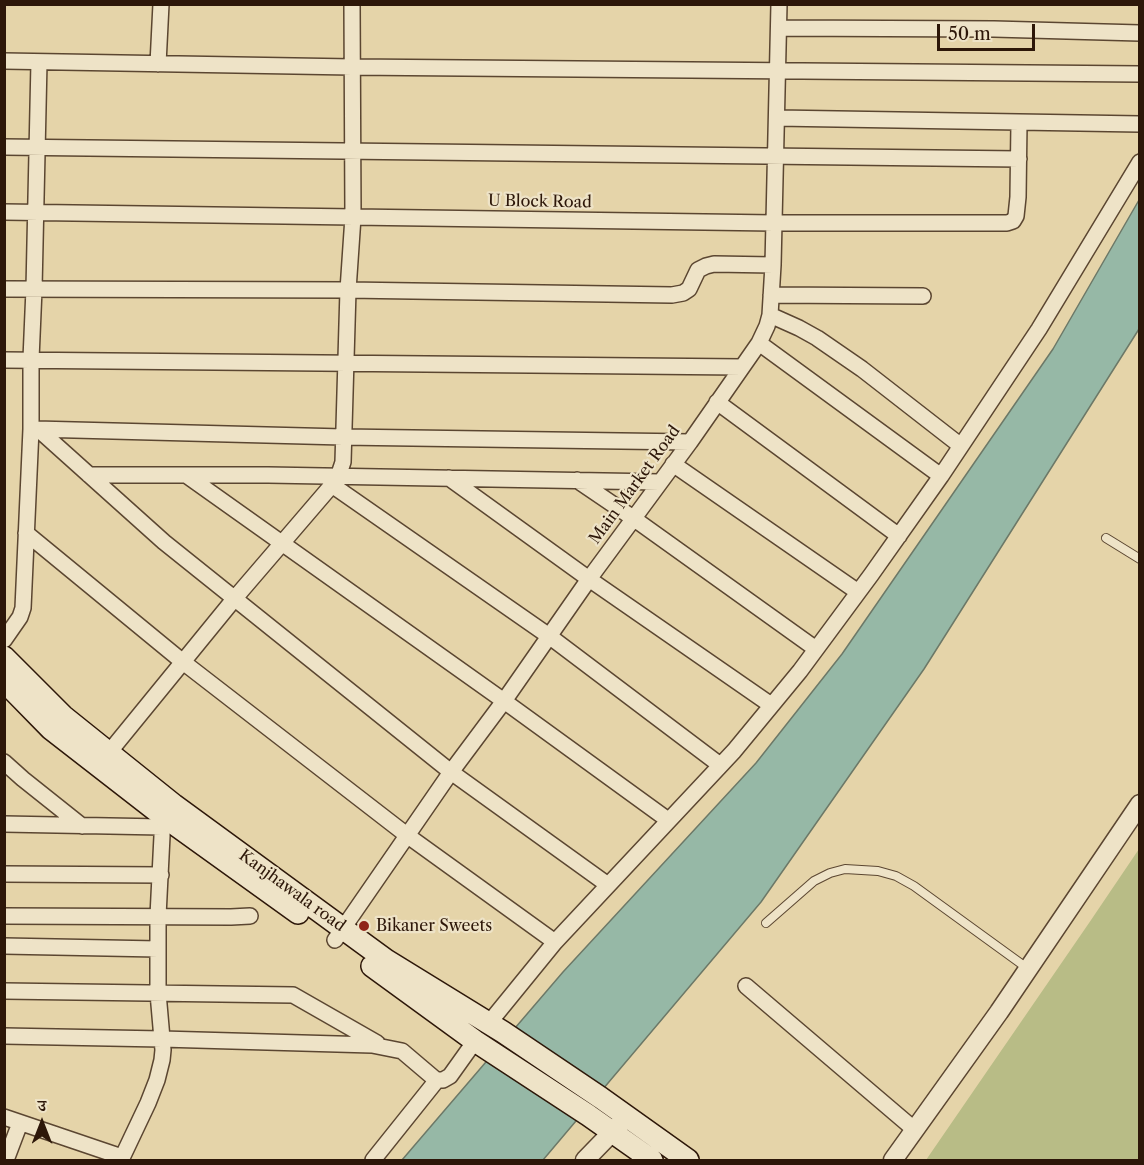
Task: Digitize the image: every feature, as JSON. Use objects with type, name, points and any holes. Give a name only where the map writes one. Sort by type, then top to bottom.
[{"type":"main road","name":"Kanjhawala road","points":[[4,657],[163,821],[340,934],[496,1027],[602,1098],[688,1161]]},
{"type":"main road","name":"Kanjhawala road","points":[[4,681],[51,729],[104,759],[174,805],[481,1044],[588,1115],[652,1161]]},
{"type":"street","points":[[158,64],[161,4]]},
{"type":"street","points":[[104,759],[235,598],[335,481],[344,462],[345,363],[353,217],[352,4]]},
{"type":"street","name":"Main Market Road","points":[[340,934],[451,772],[759,343],[770,315],[773,265],[779,4]]},
{"type":"street","points":[[779,28],[994,29],[1140,33]]},
{"type":"street","points":[[4,61],[352,67],[1140,74]]},
{"type":"street","points":[[4,640],[20,617],[23,608],[34,429],[31,359],[39,62]]},
{"type":"street","points":[[777,118],[1140,124]]},
{"type":"street","points":[[4,147],[1018,159],[1019,123]]},
{"type":"street","name":"U Block Road","points":[[4,213],[774,223],[1007,223],[1013,221],[1016,216],[1018,159]]},
{"type":"street","points":[[496,1027],[555,942],[734,751],[816,649],[899,536],[961,446],[1038,329],[1140,162]]},
{"type":"street","points":[[4,289],[348,290],[672,296],[683,294],[689,289],[698,270],[706,266],[714,264],[773,265]]},
{"type":"street","points":[[771,296],[923,296]]},
{"type":"street","points":[[770,315],[817,338],[862,369],[961,446]]},
{"type":"street","points":[[759,343],[941,476]]},
{"type":"street","points":[[4,360],[742,367]]},
{"type":"street","points":[[717,402],[899,536]]},
{"type":"street","points":[[34,429],[690,442]]},
{"type":"street","points":[[34,429],[164,542],[451,772],[608,885]]},
{"type":"street","points":[[673,464],[858,592]]},
{"type":"street","points":[[89,475],[186,475],[335,481],[449,478],[659,482]]},
{"type":"street","points":[[186,475],[668,820]]},
{"type":"street","points":[[449,478],[589,579],[771,705]]},
{"type":"street","points":[[577,480],[816,649]]},
{"type":"street","points":[[335,481],[549,636],[720,765]]},
{"type":"street","points":[[26,533],[183,662],[408,836],[555,942]]},
{"type":"street","points":[[4,762],[82,826]]},
{"type":"street","points":[[4,779],[23,779]]},
{"type":"street","points":[[893,1161],[1029,969],[1140,804]]},
{"type":"street","points":[[4,824],[82,826],[163,821],[158,916],[158,993],[164,1050],[157,1080],[121,1159],[4,1118]]},
{"type":"street","points":[[4,873],[161,875]]},
{"type":"street","points":[[4,916],[250,916]]},
{"type":"street","points":[[4,946],[158,949]]},
{"type":"street","points":[[746,986],[915,1130]]},
{"type":"street","points":[[4,991],[293,995],[385,1047]]},
{"type":"street","points":[[4,1036],[372,1044],[402,1051],[437,1080],[450,1076],[481,1044]]},
{"type":"street","points":[[373,1161],[437,1080]]},
{"type":"street","points":[[585,1161],[627,1117]]},
{"type":"street","points":[[9,1158],[20,1123]]},
{"type":"lane","points":[[1106,538],[1140,559]]},
{"type":"lane","points":[[766,923],[814,881],[830,873],[845,869],[878,871],[896,876],[914,886],[1029,969]]},
{"type":"green space","points":[[1139,849],[1139,1160],[926,1160],[1089,923]]},
{"type":"shaded area","points":[[1139,200],[1139,329],[924,669],[761,902],[543,1160],[402,1160],[563,972],[756,763],[842,654],[1053,349]]},
{"type":"place","name":"Bikaner Sweets","points":[[364,926]]}]
